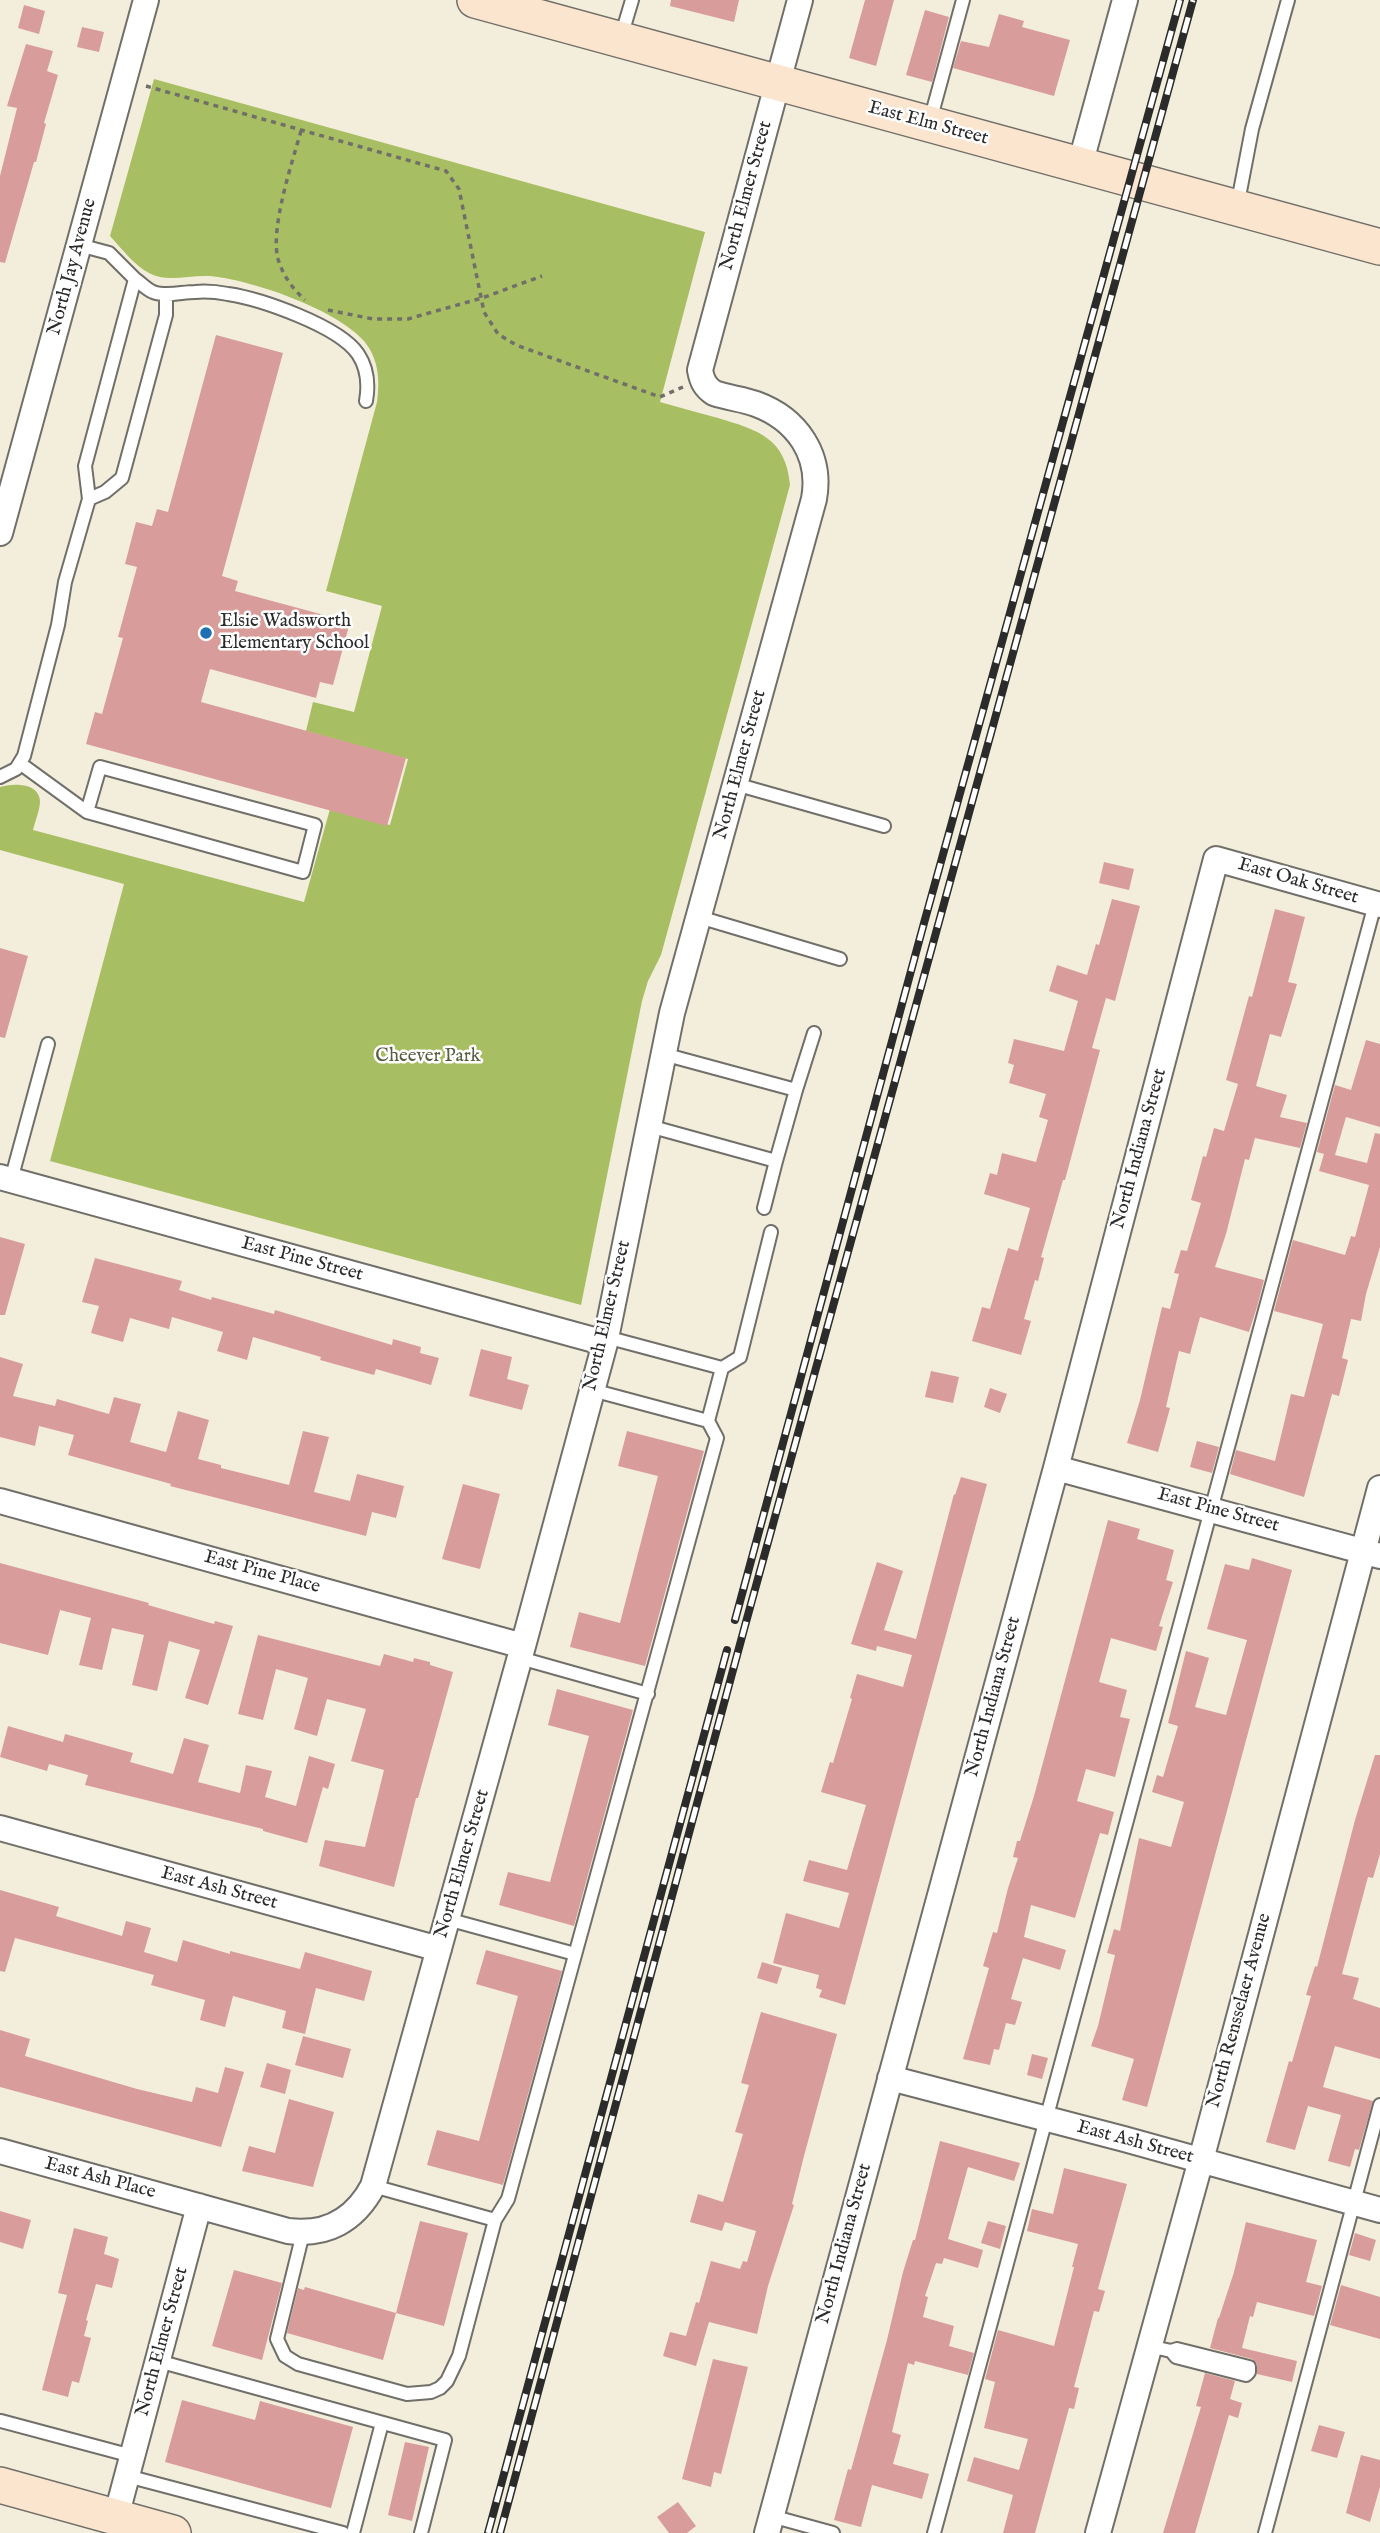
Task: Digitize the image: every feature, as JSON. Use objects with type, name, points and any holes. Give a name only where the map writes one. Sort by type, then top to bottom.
[{"type":"street","name":"North Jay Avenue","points":[[1,526],[146,0]]},
{"type":"street","name":"East Elm Street","points":[[475,0],[1380,247]]},
{"type":"street","name":"North Elmer Street","points":[[116,2517],[199,2206],[288,2231],[321,2231],[346,2220],[358,2210],[373,2186],[522,1652],[605,1340],[672,1013],[814,499],[816,475],[806,444],[792,425],[766,408],[714,393],[702,380],[702,361],[800,0]]},
{"type":"street","points":[[1080,165],[1125,0]]},
{"type":"street","name":"East Oak Street","points":[[1216,859],[1377,904]]},
{"type":"street","name":"North Indiana Street","points":[[769,2525],[1056,1468],[1216,859]]},
{"type":"street","name":"East Pine Street","points":[[5,1178],[605,1340]]},
{"type":"street","name":"East Pine Street","points":[[1056,1468],[1372,1553]]},
{"type":"street","name":"North Rensselaer Avenue","points":[[1098,2533],[1160,2349],[1201,2160],[1372,1553],[1380,1488]]},
{"type":"street","name":"East Pine Place","points":[[0,1501],[522,1652]]},
{"type":"street","name":"East Ash Street","points":[[0,1828],[439,1949]]},
{"type":"street","name":"East Ash Street","points":[[890,2078],[1380,2210]]},
{"type":"street","name":"East Ash Place","points":[[0,2151],[199,2206]]},
{"type":"street","points":[[0,2485],[173,2533]]},
{"type":"lane","points":[[621,40],[632,0]]},
{"type":"lane","points":[[929,124],[963,0]]},
{"type":"lane","points":[[1236,208],[1252,129],[1288,0]]},
{"type":"lane","points":[[79,245],[109,253],[151,291],[166,295],[209,292],[240,296],[290,312],[338,336],[358,354],[364,366],[369,388],[366,401]]},
{"type":"lane","points":[[0,777],[21,764],[58,625],[65,582],[89,499],[85,466],[135,279]]},
{"type":"lane","points":[[89,499],[105,492],[122,478],[166,315],[166,295]]},
{"type":"lane","points":[[21,764],[87,813],[303,872],[315,825],[100,767],[87,813]]},
{"type":"lane","points":[[735,784],[884,826]]},
{"type":"lane","points":[[934,2533],[1210,1508],[1377,904]]},
{"type":"lane","points":[[699,917],[840,960]]},
{"type":"lane","points":[[764,1208],[814,1033]]},
{"type":"lane","points":[[5,1178],[48,1044]]},
{"type":"lane","points":[[663,1054],[796,1090]]},
{"type":"lane","points":[[649,1126],[776,1161]]},
{"type":"lane","points":[[303,2233],[278,2330],[279,2347],[285,2356],[310,2367],[407,2394],[419,2394],[439,2388],[454,2370],[495,2220],[508,2199],[717,1438],[708,1421],[722,1368],[740,1357],[771,1232]]},
{"type":"lane","points":[[605,1340],[722,1368]]},
{"type":"lane","points":[[592,1390],[708,1421]]},
{"type":"lane","points":[[522,1652],[648,1694]]},
{"type":"lane","points":[[447,1919],[575,1954]]},
{"type":"lane","points":[[1265,2533],[1380,2105]]},
{"type":"lane","points":[[373,2186],[495,2220]]},
{"type":"lane","points":[[1160,2349],[1177,2349],[1249,2367],[1249,2372],[1246,2375],[1176,2357],[1160,2349]]},
{"type":"lane","points":[[158,2361],[445,2440],[421,2533]]},
{"type":"lane","points":[[1,2421],[130,2466],[343,2533]]},
{"type":"lane","points":[[353,2533],[382,2423]]},
{"type":"lane","points":[[769,2525],[833,2533]]},
{"type":"path","points":[[124,80],[446,171],[459,189],[488,321],[498,334],[516,345],[660,397],[702,380]]},
{"type":"path","points":[[301,130],[285,192],[276,249],[291,285],[307,301],[314,304]]},
{"type":"path","points":[[321,307],[339,313],[393,321],[422,316],[482,298],[542,276]]},
{"type":"green space","name":"Cheever Park","points":[[154,79],[705,232],[660,402],[732,422],[768,438],[783,456],[790,485],[661,955],[642,1001],[581,1305],[50,1161],[124,884],[0,850],[0,787],[24,785],[35,790],[40,801],[33,830],[304,902],[330,809],[390,825],[408,759],[306,731],[313,702],[354,712],[382,606],[326,591],[377,402],[378,378],[373,355],[364,341],[351,329],[313,307],[268,289],[226,278],[156,276],[138,266],[110,236]]},
{"type":"building","points":[[671,0],[739,0],[734,22],[670,6]]},
{"type":"building","points":[[865,0],[894,0],[876,66],[849,58]]},
{"type":"building","points":[[24,5],[45,11],[39,34],[18,28]]},
{"type":"building","points":[[925,10],[949,17],[932,82],[906,75]]},
{"type":"building","points":[[999,14],[1024,21],[1022,27],[1070,40],[1054,96],[953,68],[961,41],[989,47]]},
{"type":"building","points":[[82,27],[104,32],[99,52],[77,47]]},
{"type":"building","points":[[26,44],[53,51],[47,71],[58,75],[36,162],[5,263],[0,262],[0,176],[17,108],[7,106]]},
{"type":"building","points":[[216,335],[283,353],[222,576],[238,581],[235,591],[350,622],[333,685],[320,682],[316,698],[210,669],[201,702],[406,758],[387,826],[86,744],[95,712],[102,714],[123,638],[118,637],[137,567],[125,564],[136,522],[152,526],[157,509],[168,512]]},
{"type":"building","points":[[1104,862],[1134,869],[1129,890],[1099,883]]},
{"type":"building","points":[[1112,899],[1140,906],[1115,1001],[1106,998],[1092,1048],[1100,1050],[1041,1257],[1044,1258],[1038,1281],[1035,1280],[1024,1319],[1031,1321],[1021,1355],[972,1341],[982,1307],[990,1309],[1008,1248],[1018,1251],[1030,1208],[984,1194],[990,1173],[997,1175],[1002,1153],[1036,1162],[1048,1120],[1039,1117],[1046,1094],[1009,1083],[1014,1065],[1008,1063],[1014,1039],[1064,1051],[1078,1001],[1049,991],[1057,965],[1087,975]]},
{"type":"building","points":[[1275,909],[1305,917],[1288,982],[1297,984],[1281,1037],[1270,1034],[1256,1086],[1287,1095],[1280,1117],[1307,1123],[1300,1148],[1255,1138],[1249,1160],[1245,1159],[1215,1267],[1264,1280],[1257,1307],[1249,1332],[1200,1317],[1190,1354],[1179,1351],[1166,1407],[1170,1408],[1158,1452],[1127,1443],[1162,1307],[1170,1309],[1179,1274],[1174,1273],[1181,1250],[1187,1251],[1201,1203],[1191,1200],[1203,1156],[1206,1157],[1214,1128],[1224,1131],[1238,1084],[1226,1080],[1249,996],[1252,997]]},
{"type":"building","points":[[0,948],[28,956],[5,1038],[0,1037]]},
{"type":"building","points":[[1366,1040],[1380,1044],[1380,1127],[1346,1117],[1335,1155],[1367,1163],[1375,1133],[1380,1134],[1380,1247],[1361,1321],[1351,1319],[1342,1358],[1348,1360],[1339,1396],[1332,1394],[1304,1497],[1230,1474],[1236,1450],[1275,1461],[1291,1394],[1304,1397],[1323,1324],[1274,1311],[1293,1240],[1345,1255],[1351,1236],[1355,1237],[1369,1185],[1319,1171],[1324,1154],[1317,1152],[1335,1085],[1351,1090]]},
{"type":"building","points":[[0,1237],[25,1244],[5,1315],[0,1315]]},
{"type":"building","points":[[95,1258],[182,1281],[179,1290],[211,1300],[212,1297],[274,1314],[275,1310],[392,1345],[393,1339],[421,1347],[420,1353],[439,1358],[431,1385],[376,1369],[374,1375],[253,1337],[247,1360],[217,1351],[223,1332],[172,1317],[169,1329],[130,1318],[123,1342],[91,1333],[99,1306],[82,1302]]},
{"type":"building","points":[[481,1349],[512,1357],[507,1379],[529,1385],[522,1410],[469,1396]]},
{"type":"building","points":[[0,1357],[23,1364],[13,1396],[55,1406],[57,1399],[109,1414],[114,1397],[141,1404],[130,1442],[166,1452],[178,1411],[209,1420],[198,1459],[221,1465],[221,1468],[289,1485],[303,1431],[329,1437],[314,1492],[350,1501],[357,1474],[404,1486],[396,1518],[372,1512],[366,1536],[170,1486],[171,1484],[68,1455],[74,1435],[39,1426],[35,1446],[0,1437]]},
{"type":"building","points":[[931,1371],[959,1377],[953,1403],[925,1397]]},
{"type":"building","points":[[990,1388],[1007,1394],[1000,1413],[984,1407]]},
{"type":"building","points":[[627,1431],[704,1451],[645,1666],[570,1647],[579,1612],[620,1623],[658,1476],[618,1466]]},
{"type":"building","points":[[1197,1441],[1219,1447],[1212,1473],[1190,1467]]},
{"type":"building","points":[[961,1477],[987,1484],[845,2005],[819,1997],[822,1990],[816,1988],[819,1975],[773,1963],[786,1913],[839,1928],[849,1893],[803,1881],[809,1860],[847,1870],[866,1805],[821,1792],[830,1762],[833,1763],[857,1674],[903,1687],[912,1655],[877,1646],[876,1651],[851,1644],[877,1562],[903,1571],[884,1630],[916,1639],[954,1494]]},
{"type":"building","points":[[463,1484],[500,1494],[480,1569],[442,1559]]},
{"type":"building","points":[[1108,1520],[1140,1529],[1137,1539],[1174,1550],[1166,1580],[1173,1582],[1159,1626],[1163,1627],[1156,1651],[1111,1638],[1099,1682],[1127,1690],[1120,1717],[1130,1719],[1115,1777],[1086,1769],[1077,1801],[1114,1812],[1108,1835],[1100,1833],[1075,1918],[1031,1905],[1024,1937],[1066,1950],[1060,1970],[1023,1958],[1011,1999],[1022,2002],[1015,2025],[1006,2023],[999,2050],[994,2049],[990,2065],[963,2059],[989,1968],[983,1966],[993,1932],[997,1933],[1018,1858],[1013,1857],[1017,1841],[1020,1841],[1034,1796]]},
{"type":"building","points":[[1252,1558],[1292,1570],[1147,2107],[1122,2100],[1134,2059],[1091,2046],[1115,1955],[1107,1953],[1114,1929],[1120,1931],[1139,1838],[1171,1847],[1184,1802],[1152,1792],[1157,1775],[1163,1777],[1178,1726],[1168,1723],[1186,1651],[1209,1658],[1195,1707],[1226,1715],[1247,1640],[1207,1629],[1225,1564],[1249,1570]]},
{"type":"building","points":[[0,1563],[149,1603],[148,1605],[214,1624],[215,1621],[233,1626],[208,1705],[185,1698],[200,1650],[169,1641],[157,1691],[132,1685],[144,1635],[112,1628],[102,1670],[79,1665],[91,1618],[60,1610],[48,1655],[0,1643]]},
{"type":"building","points":[[258,1635],[380,1666],[384,1654],[413,1662],[414,1658],[430,1662],[430,1665],[453,1672],[416,1798],[394,1887],[319,1866],[325,1840],[365,1847],[384,1770],[351,1761],[366,1709],[327,1699],[317,1736],[294,1729],[308,1678],[276,1669],[263,1720],[238,1714]]},
{"type":"building","points":[[557,1689],[633,1710],[574,1926],[499,1905],[508,1872],[550,1882],[589,1736],[548,1725]]},
{"type":"building","points":[[8,1726],[63,1742],[65,1734],[133,1753],[130,1762],[173,1774],[184,1738],[209,1745],[198,1782],[240,1793],[246,1765],[272,1771],[265,1797],[296,1806],[309,1756],[335,1764],[328,1789],[323,1787],[307,1843],[263,1829],[85,1785],[88,1775],[49,1764],[47,1771],[0,1757]]},
{"type":"building","points":[[1375,1755],[1380,1755],[1380,1854],[1373,1878],[1368,1877],[1342,1974],[1359,1978],[1353,1999],[1380,2008],[1380,2059],[1335,2046],[1323,2087],[1373,2101],[1359,2150],[1355,2149],[1350,2167],[1328,2161],[1341,2115],[1308,2106],[1295,2150],[1266,2142],[1311,1996],[1306,1995],[1315,1966],[1317,1967],[1355,1820]]},
{"type":"building","points":[[0,1890],[59,1907],[56,1916],[122,1936],[126,1921],[151,1928],[144,1952],[177,1962],[183,1940],[230,1954],[230,1951],[300,1969],[305,1952],[372,1971],[364,2001],[316,1988],[305,2034],[282,2028],[286,2011],[233,1996],[225,2027],[200,2020],[205,2000],[151,1985],[154,1975],[15,1938],[5,1972],[0,1971]]},
{"type":"building","points":[[486,1950],[562,1971],[503,2185],[427,2165],[437,2130],[479,2141],[518,1996],[476,1984]]},
{"type":"building","points":[[762,1962],[782,1968],[777,1984],[757,1978]]},
{"type":"building","points":[[761,2012],[837,2034],[804,2156],[792,2204],[794,2205],[768,2286],[757,2334],[709,2322],[696,2366],[663,2356],[670,2332],[686,2336],[711,2261],[740,2269],[743,2261],[747,2262],[756,2231],[725,2222],[722,2231],[690,2222],[698,2194],[723,2202],[743,2134],[735,2132],[749,2085],[741,2083]]},
{"type":"building","points":[[0,2030],[30,2039],[25,2056],[192,2102],[196,2087],[218,2093],[225,2067],[244,2072],[221,2147],[0,2087]]},
{"type":"building","points":[[303,2036],[351,2049],[343,2078],[295,2065]]},
{"type":"building","points":[[1032,2054],[1048,2058],[1042,2079],[1027,2075]]},
{"type":"building","points":[[267,2063],[291,2070],[285,2094],[260,2087]]},
{"type":"building","points":[[289,2099],[334,2112],[313,2187],[242,2171],[249,2146],[275,2153]]},
{"type":"building","points":[[940,2141],[1020,2163],[1014,2181],[968,2167],[948,2239],[983,2250],[978,2268],[944,2258],[942,2264],[936,2263],[925,2296],[928,2297],[923,2317],[954,2326],[949,2346],[974,2353],[968,2375],[915,2361],[914,2365],[908,2363],[892,2432],[901,2435],[893,2464],[929,2474],[922,2499],[872,2485],[861,2527],[834,2520],[848,2469],[851,2470]]},
{"type":"building","points":[[1064,2168],[1127,2184],[1098,2289],[1105,2291],[1099,2312],[1094,2311],[1074,2387],[1079,2388],[1074,2409],[1069,2408],[1035,2533],[1003,2533],[1013,2495],[967,2481],[974,2457],[1019,2470],[1028,2439],[984,2428],[995,2382],[985,2379],[998,2330],[1054,2346],[1078,2244],[1027,2231],[1032,2209],[1053,2214]]},
{"type":"building","points":[[0,2211],[31,2220],[23,2249],[0,2242]]},
{"type":"building","points":[[420,2221],[468,2233],[444,2326],[396,2313]]},
{"type":"building","points":[[988,2221],[1006,2226],[1000,2249],[981,2243]]},
{"type":"building","points":[[1246,2222],[1317,2240],[1306,2282],[1322,2286],[1314,2316],[1257,2302],[1253,2317],[1250,2316],[1242,2348],[1297,2361],[1292,2382],[1257,2374],[1257,2364],[1252,2359],[1210,2348],[1234,2272]]},
{"type":"building","points":[[74,2228],[108,2237],[104,2254],[119,2259],[112,2288],[96,2284],[84,2336],[91,2338],[79,2383],[72,2381],[68,2397],[42,2390],[67,2295],[58,2293]]},
{"type":"building","points":[[1355,2233],[1376,2240],[1370,2261],[1349,2255]]},
{"type":"building","points":[[234,2270],[282,2283],[262,2360],[212,2346]]},
{"type":"building","points":[[1341,2285],[1380,2297],[1380,2339],[1330,2325]]},
{"type":"building","points":[[305,2287],[396,2313],[383,2360],[287,2333],[298,2288],[304,2290]]},
{"type":"building","points":[[713,2359],[748,2367],[721,2474],[714,2472],[711,2487],[682,2479]]},
{"type":"building","points":[[1205,2373],[1235,2381],[1230,2399],[1242,2403],[1238,2418],[1229,2415],[1195,2533],[1163,2533],[1201,2407],[1196,2406]]},
{"type":"building","points":[[182,2400],[255,2420],[260,2401],[353,2427],[331,2508],[165,2462]]},
{"type":"building","points":[[1319,2425],[1345,2432],[1337,2458],[1311,2451]]},
{"type":"building","points":[[405,2442],[429,2447],[412,2521],[388,2515]]},
{"type":"building","points":[[1361,2455],[1380,2460],[1380,2487],[1370,2522],[1346,2513]]},
{"type":"building","points":[[678,2502],[696,2526],[687,2533],[669,2533],[657,2517]]},
{"type":"railway","points":[[735,1620],[924,923],[1180,0]]},
{"type":"railway","points":[[500,2533],[746,1622],[1193,0]]},
{"type":"railway","points":[[488,2533],[727,1650]]},
{"type":"place","name":"Elsie Wadsworth Elementary School","points":[[206,633]]}]
